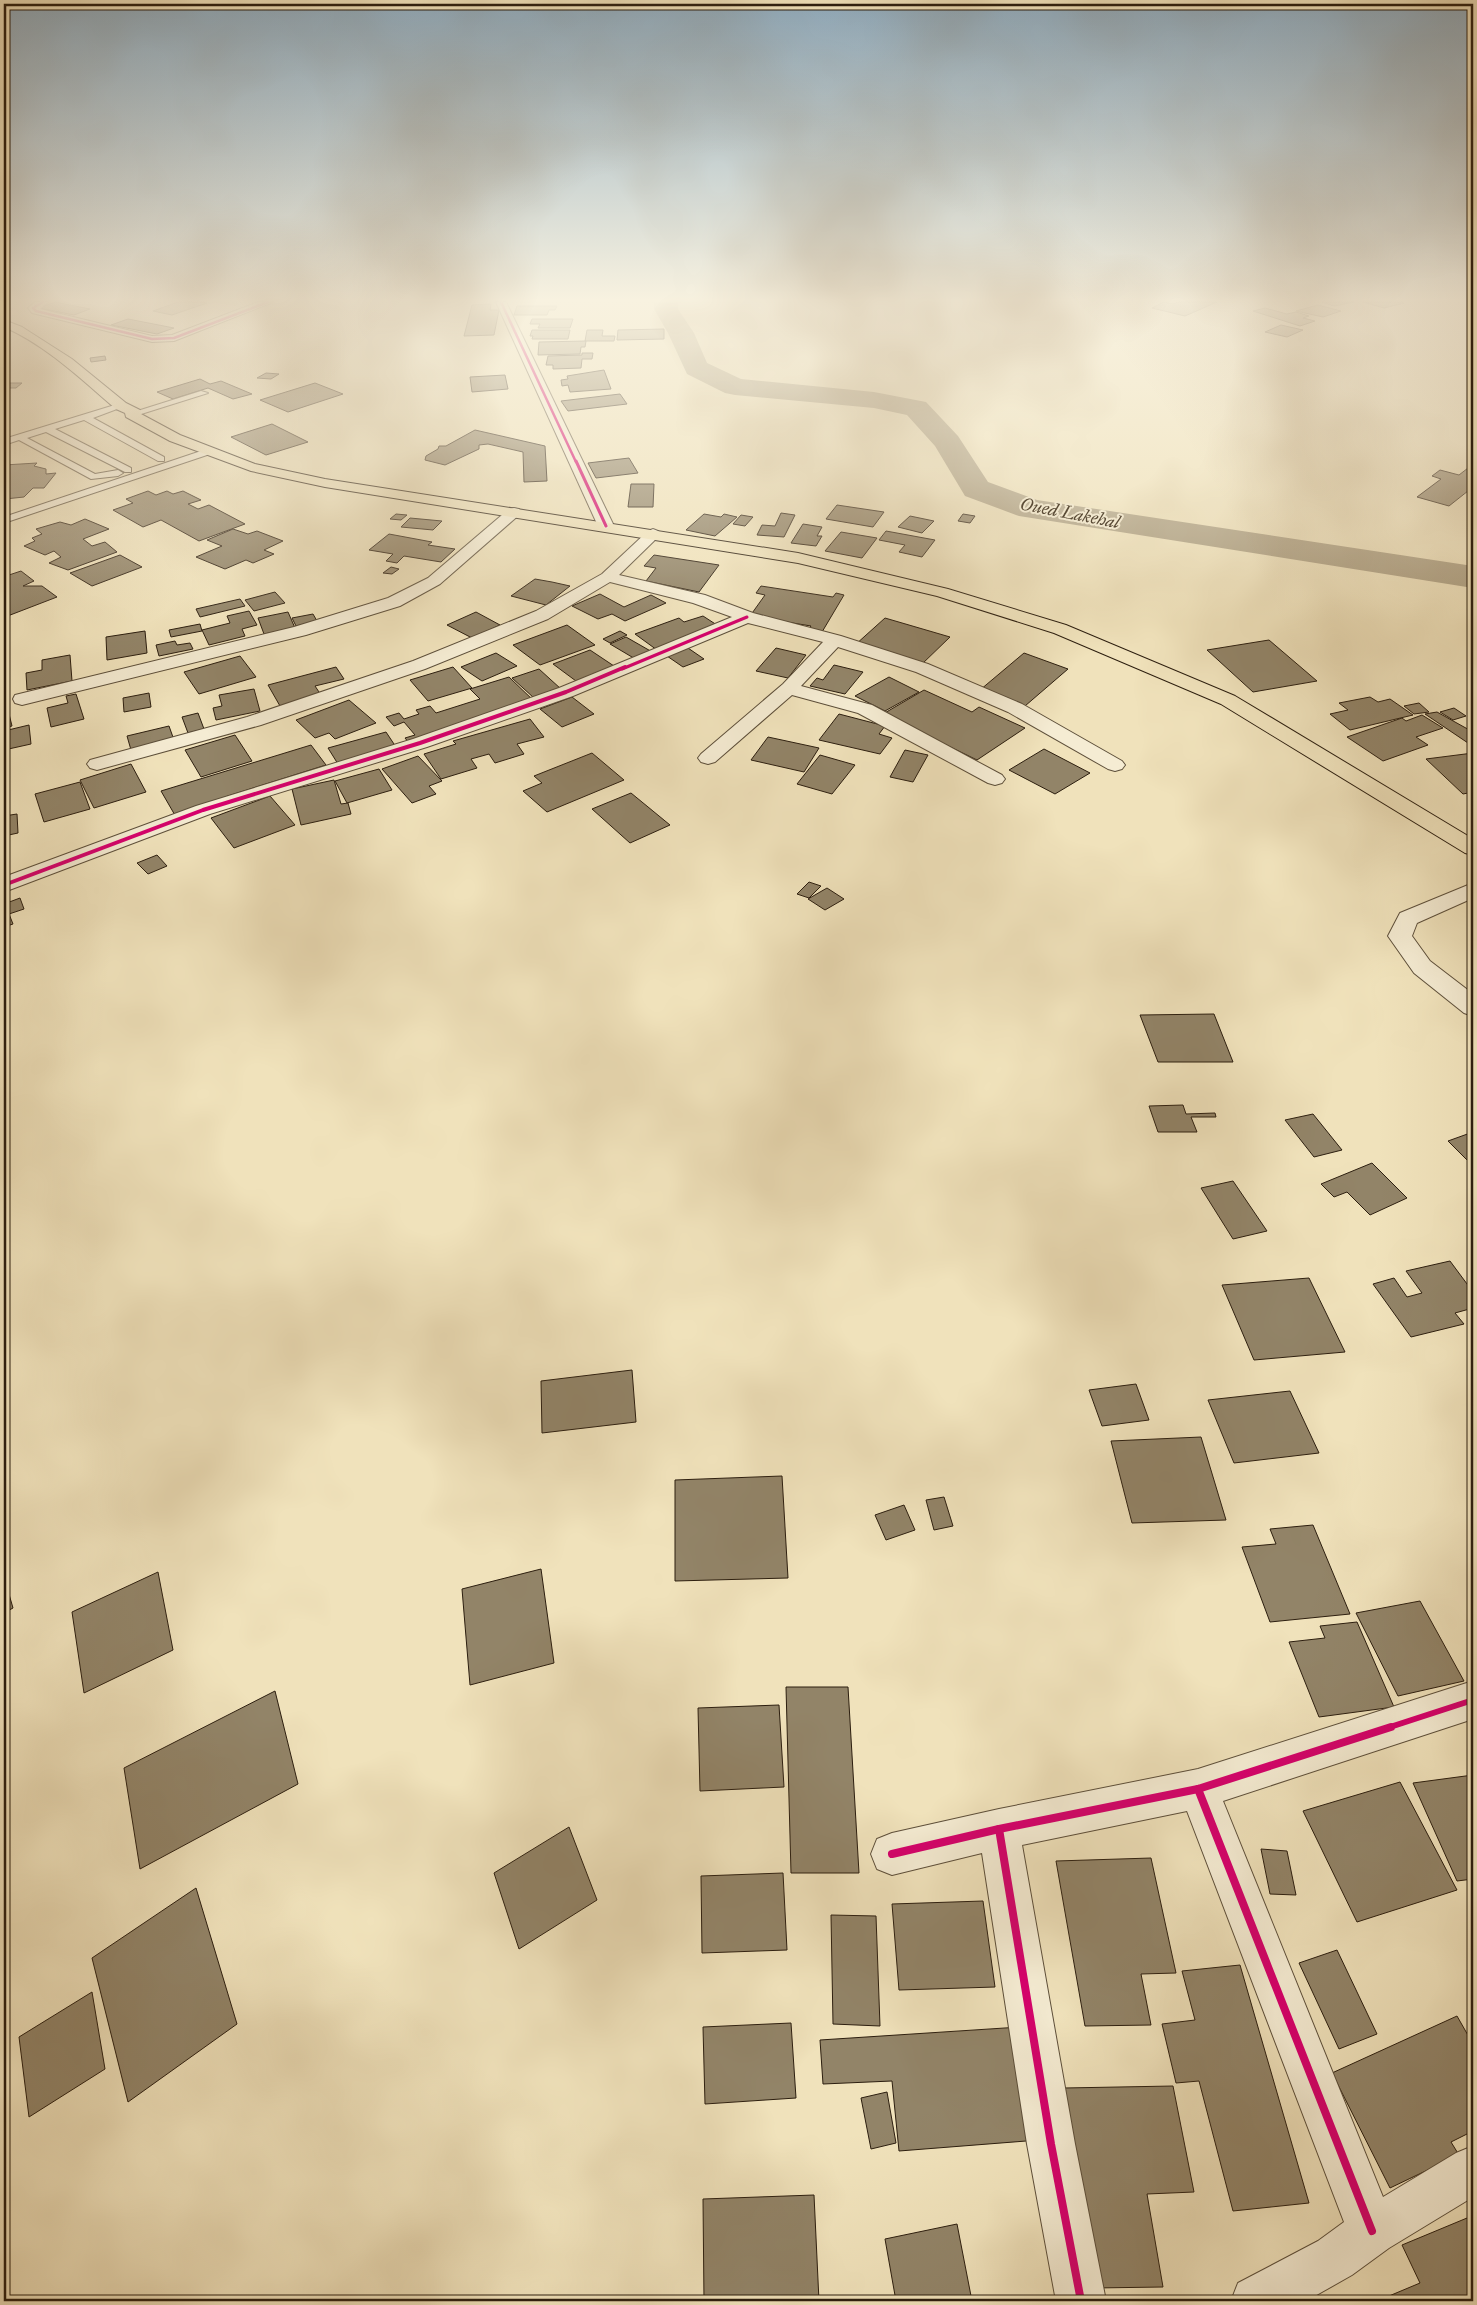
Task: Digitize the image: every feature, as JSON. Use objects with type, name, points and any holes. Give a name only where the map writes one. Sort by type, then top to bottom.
[{"type":"highway","points":[[128,410],[131,414],[175,438],[252,467],[325,483],[606,526],[798,558],[942,592],[1060,629],[1228,700],[1473,848]]},
{"type":"street","points":[[551,410],[606,526]]},
{"type":"street","points":[[22,699],[300,631],[394,602],[434,581],[514,512]]},
{"type":"street","points":[[97,764],[254,721],[419,665],[542,615],[608,578],[653,534]]},
{"type":"street","points":[[608,578],[699,599],[747,617],[835,640],[922,668],[1015,708],[1115,765]]},
{"type":"street","points":[[4,885],[203,810],[298,779],[420,743],[566,692],[747,617]]},
{"type":"street","points":[[708,758],[789,688],[835,640]]},
{"type":"street","points":[[789,688],[865,709],[995,779]]},
{"type":"street","points":[[1473,890],[1408,918],[1400,936],[1422,967],[1473,1007]]},
{"type":"street","points":[[892,1854],[999,1829],[1198,1789],[1473,1700]]},
{"type":"street","points":[[1198,1789],[1372,2231]]},
{"type":"street","points":[[999,1829],[1051,2144],[1081,2301]]},
{"type":"street","points":[[1256,2301],[1335,2258],[1372,2231],[1473,2170]]},
{"type":"lane","points":[[4,442],[85,417],[125,410]]},
{"type":"lane","points":[[85,417],[161,459]]},
{"type":"lane","points":[[47,429],[128,470]]},
{"type":"lane","points":[[19,437],[94,477],[112,476],[161,459],[204,449]]},
{"type":"lane","points":[[4,520],[204,449]]},
{"type":"building","points":[[282,410],[295,410],[288,412]]},
{"type":"building","points":[[272,424],[308,442],[266,455],[231,437]]},
{"type":"building","points":[[475,430],[545,446],[547,481],[524,482],[523,452],[488,444],[479,445],[479,449],[445,465],[425,460],[426,456],[438,449],[439,446],[446,446]]},
{"type":"building","points":[[629,458],[638,473],[596,478],[588,463]]},
{"type":"building","points":[[37,463],[34,466],[46,469],[46,474],[56,473],[44,488],[33,488],[24,497],[5,499],[8,495],[4,495],[4,465]]},
{"type":"building","points":[[1468,468],[1473,469],[1473,487],[1449,506],[1417,497],[1441,479],[1432,476],[1440,470],[1459,475]]},
{"type":"building","points":[[631,484],[654,484],[653,507],[628,507]]},
{"type":"building","points":[[148,491],[156,495],[167,491],[173,494],[183,491],[201,500],[188,504],[198,509],[209,505],[245,524],[199,541],[161,520],[143,527],[113,510],[133,503],[126,499]]},
{"type":"building","points":[[837,505],[884,512],[873,527],[826,519]]},
{"type":"building","points":[[781,513],[795,515],[784,537],[757,535],[762,525],[775,526]]},
{"type":"building","points":[[396,514],[407,515],[401,520],[390,519]]},
{"type":"building","points":[[704,514],[721,517],[724,514],[737,517],[715,536],[686,530]]},
{"type":"building","points":[[963,514],[975,516],[970,523],[958,521]]},
{"type":"building","points":[[741,515],[753,517],[745,526],[733,524]]},
{"type":"building","points":[[910,516],[934,521],[922,533],[898,527]]},
{"type":"building","points":[[410,518],[442,521],[433,530],[401,527]]},
{"type":"building","points":[[85,519],[109,529],[83,539],[92,546],[105,542],[117,552],[68,570],[49,563],[61,557],[54,551],[45,555],[24,546],[35,541],[32,538],[42,534],[36,529],[60,522],[71,525]]},
{"type":"building","points":[[803,524],[822,527],[817,536],[822,536],[816,546],[791,543]]},
{"type":"building","points":[[233,529],[248,534],[257,531],[283,541],[264,550],[274,554],[253,563],[246,560],[225,569],[196,557],[222,546],[207,540]]},
{"type":"building","points":[[886,531],[935,540],[922,557],[899,552],[905,545],[879,540]]},
{"type":"building","points":[[841,532],[877,538],[862,558],[825,551]]},
{"type":"building","points":[[389,534],[432,542],[428,545],[455,549],[441,562],[404,556],[397,563],[386,561],[393,554],[369,550]]},
{"type":"building","points":[[120,555],[142,567],[92,586],[70,573]]},
{"type":"building","points":[[654,555],[719,565],[699,592],[646,581],[656,568],[644,566]]},
{"type":"building","points":[[391,567],[399,569],[392,574],[383,573]]},
{"type":"building","points":[[21,571],[34,581],[23,586],[42,586],[57,597],[5,617],[4,574],[9,575]]},
{"type":"building","points":[[535,579],[570,586],[546,605],[511,596]]},
{"type":"building","points":[[761,586],[833,597],[836,593],[844,595],[822,632],[808,630],[811,626],[750,616],[765,595],[756,593]]},
{"type":"building","points":[[275,592],[285,603],[254,611],[245,600]]},
{"type":"building","points":[[600,594],[624,607],[651,595],[666,603],[625,621],[612,614],[598,619],[572,606]]},
{"type":"building","points":[[240,599],[245,606],[200,617],[196,609]]},
{"type":"building","points":[[249,611],[257,625],[242,629],[245,636],[209,645],[202,630],[230,623],[227,616]]},
{"type":"building","points":[[288,612],[295,628],[264,634],[258,618]]},
{"type":"building","points":[[476,612],[500,625],[472,638],[447,625]]},
{"type":"building","points":[[313,614],[317,621],[296,626],[292,618]]},
{"type":"building","points":[[703,616],[720,627],[657,650],[635,634],[679,618],[684,622]]},
{"type":"building","points":[[885,618],[950,637],[921,665],[855,645]]},
{"type":"building","points":[[200,624],[202,631],[171,637],[169,630]]},
{"type":"building","points":[[567,625],[595,645],[540,665],[513,645]]},
{"type":"building","points":[[145,631],[147,653],[107,660],[106,637]]},
{"type":"building","points":[[620,631],[627,635],[610,643],[603,639]]},
{"type":"building","points":[[626,637],[654,653],[637,660],[610,644]]},
{"type":"building","points":[[1269,640],[1317,681],[1253,692],[1207,650]]},
{"type":"building","points":[[175,641],[177,645],[190,643],[193,649],[159,656],[156,645]]},
{"type":"building","points":[[688,648],[704,659],[683,667],[667,656]]},
{"type":"building","points":[[776,648],[806,655],[788,678],[756,671]]},
{"type":"building","points":[[590,650],[614,666],[576,681],[553,664]]},
{"type":"building","points":[[496,653],[517,666],[482,681],[461,667]]},
{"type":"building","points":[[1024,653],[1068,669],[1025,706],[980,690]]},
{"type":"building","points":[[70,655],[72,681],[27,690],[26,673],[42,670],[42,660]]},
{"type":"building","points":[[240,656],[256,677],[199,694],[184,672]]},
{"type":"building","points":[[834,665],[863,672],[845,694],[810,686],[817,678],[823,680]]},
{"type":"building","points":[[336,667],[344,679],[315,686],[321,695],[280,706],[268,685]]},
{"type":"building","points":[[453,667],[472,688],[428,701],[410,680]]},
{"type":"building","points":[[539,669],[561,689],[534,698],[512,678]]},
{"type":"building","points":[[509,677],[535,702],[409,743],[405,738],[415,735],[404,722],[394,726],[386,717],[399,713],[404,719],[419,714],[416,710],[430,706],[436,713],[480,699],[470,689]]},
{"type":"building","points":[[889,677],[919,692],[885,711],[855,696]]},
{"type":"building","points":[[254,689],[260,711],[216,720],[213,708],[222,706],[219,695]]},
{"type":"building","points":[[924,690],[972,712],[979,707],[1025,728],[977,760],[883,714]]},
{"type":"building","points":[[149,693],[151,707],[124,712],[123,698]]},
{"type":"building","points":[[76,694],[84,719],[51,727],[47,708],[68,703],[66,696]]},
{"type":"building","points":[[572,697],[594,714],[562,727],[540,709]]},
{"type":"building","points":[[1370,697],[1378,702],[1390,699],[1413,715],[1350,730],[1330,714],[1348,710],[1339,703]]},
{"type":"building","points":[[349,700],[376,723],[335,739],[329,733],[315,738],[296,720]]},
{"type":"building","points":[[1419,703],[1429,712],[1414,714],[1404,706]]},
{"type":"building","points":[[1454,708],[1466,716],[1453,720],[1440,712]]},
{"type":"building","points":[[1437,712],[1473,732],[1473,742],[1468,743],[1425,714]]},
{"type":"building","points":[[198,713],[204,729],[188,733],[182,717]]},
{"type":"building","points":[[9,714],[12,726],[4,728],[4,716]]},
{"type":"building","points":[[839,714],[885,726],[879,734],[892,738],[880,754],[819,740]]},
{"type":"building","points":[[1422,715],[1443,728],[1416,737],[1428,745],[1383,761],[1347,737],[1402,718],[1406,721]]},
{"type":"building","points":[[530,719],[544,737],[517,744],[524,754],[495,763],[489,754],[471,759],[477,768],[441,779],[424,754],[456,744],[453,741]]},
{"type":"building","points":[[29,725],[31,744],[4,750],[4,731]]},
{"type":"building","points":[[169,726],[174,740],[131,750],[127,736]]},
{"type":"building","points":[[386,732],[396,747],[338,764],[328,748]]},
{"type":"building","points":[[235,735],[252,761],[201,777],[185,750]]},
{"type":"building","points":[[768,737],[819,748],[804,772],[751,760]]},
{"type":"building","points":[[311,745],[326,765],[228,796],[176,817],[161,791]]},
{"type":"building","points":[[1044,749],[1090,773],[1055,794],[1009,770]]},
{"type":"building","points":[[905,750],[928,755],[913,782],[890,777]]},
{"type":"building","points":[[592,753],[624,780],[547,812],[523,791],[542,783],[534,776]]},
{"type":"building","points":[[1473,753],[1473,792],[1463,794],[1426,759]]},
{"type":"building","points":[[820,755],[855,765],[832,794],[797,784]]},
{"type":"building","points":[[418,756],[442,781],[429,786],[436,794],[412,803],[382,769]]},
{"type":"building","points":[[131,764],[146,792],[94,808],[80,780]]},
{"type":"building","points":[[379,769],[392,790],[347,803],[335,781]]},
{"type":"building","points":[[334,780],[341,804],[348,803],[351,814],[301,825],[292,789]]},
{"type":"building","points":[[80,782],[90,809],[44,822],[35,794]]},
{"type":"building","points":[[631,793],[670,825],[630,843],[592,809]]},
{"type":"building","points":[[270,796],[295,825],[234,848],[211,818]]},
{"type":"building","points":[[17,814],[18,833],[4,836],[4,816]]},
{"type":"building","points":[[157,855],[167,866],[148,874],[137,863]]},
{"type":"building","points":[[809,882],[821,886],[809,898],[797,894]]},
{"type":"building","points":[[827,888],[844,899],[825,910],[808,899]]},
{"type":"building","points":[[20,898],[24,909],[9,914],[13,924],[4,927],[4,904]]},
{"type":"building","points":[[1214,1014],[1233,1062],[1158,1062],[1140,1015]]},
{"type":"building","points":[[1183,1105],[1186,1114],[1215,1113],[1216,1117],[1191,1117],[1197,1132],[1158,1132],[1149,1106]]},
{"type":"building","points":[[1313,1114],[1342,1150],[1314,1157],[1285,1120]]},
{"type":"building","points":[[1473,1132],[1473,1166],[1448,1141]]},
{"type":"building","points":[[1372,1163],[1407,1198],[1370,1215],[1347,1192],[1334,1197],[1321,1184]]},
{"type":"building","points":[[1233,1181],[1267,1231],[1233,1239],[1201,1188]]},
{"type":"building","points":[[1450,1261],[1473,1292],[1473,1308],[1455,1313],[1464,1324],[1411,1337],[1373,1284],[1394,1278],[1407,1297],[1422,1293],[1406,1271]]},
{"type":"building","points":[[1309,1278],[1345,1352],[1254,1360],[1222,1285]]},
{"type":"building","points":[[632,1370],[636,1422],[542,1433],[541,1381]]},
{"type":"building","points":[[1136,1384],[1149,1420],[1102,1426],[1089,1390]]},
{"type":"building","points":[[1290,1391],[1319,1453],[1234,1463],[1208,1400]]},
{"type":"building","points":[[1201,1437],[1226,1520],[1132,1523],[1111,1441]]},
{"type":"building","points":[[782,1476],[788,1578],[675,1581],[675,1480]]},
{"type":"building","points":[[944,1497],[953,1526],[934,1530],[926,1500]]},
{"type":"building","points":[[904,1505],[915,1530],[886,1540],[875,1515]]},
{"type":"building","points":[[1313,1525],[1350,1614],[1270,1622],[1242,1547],[1276,1544],[1270,1529]]},
{"type":"building","points":[[541,1569],[554,1663],[470,1685],[462,1589]]},
{"type":"building","points":[[158,1572],[173,1650],[84,1693],[72,1612]]},
{"type":"building","points":[[4,1577],[13,1608],[4,1613]]},
{"type":"building","points":[[1420,1601],[1464,1681],[1398,1696],[1356,1613]]},
{"type":"building","points":[[1357,1622],[1394,1707],[1319,1717],[1289,1642],[1325,1638],[1320,1626]]},
{"type":"building","points":[[786,1687],[848,1687],[859,1873],[791,1873]]},
{"type":"building","points":[[275,1691],[298,1784],[140,1869],[124,1768]]},
{"type":"building","points":[[779,1705],[784,1787],[700,1791],[698,1708]]},
{"type":"building","points":[[1473,1775],[1473,1879],[1457,1881],[1413,1783]]},
{"type":"building","points":[[1400,1782],[1457,1890],[1357,1922],[1303,1811]]},
{"type":"building","points":[[569,1827],[597,1900],[519,1949],[494,1873]]},
{"type":"building","points":[[1261,1849],[1287,1851],[1296,1895],[1270,1894]]},
{"type":"building","points":[[1151,1858],[1176,1973],[1141,1974],[1151,2025],[1085,2026],[1056,1861]]},
{"type":"building","points":[[783,1873],[787,1950],[702,1953],[701,1876]]},
{"type":"building","points":[[196,1888],[237,2024],[128,2102],[92,1958]]},
{"type":"building","points":[[983,1901],[995,1987],[899,1990],[892,1904]]},
{"type":"building","points":[[831,1915],[876,1916],[880,2026],[833,2024]]},
{"type":"building","points":[[1337,1950],[1377,2034],[1339,2049],[1299,1963]]},
{"type":"building","points":[[1240,1965],[1309,2203],[1233,2211],[1199,2081],[1176,2083],[1162,2024],[1195,2020],[1182,1971]]},
{"type":"building","points":[[4,1967],[9,1988],[4,1991]]},
{"type":"building","points":[[92,1992],[105,2069],[29,2117],[19,2037]]},
{"type":"building","points":[[1457,2016],[1473,2044],[1473,2131],[1451,2142],[1459,2155],[1390,2188],[1332,2073]]},
{"type":"building","points":[[791,2023],[796,2098],[705,2104],[703,2027]]},
{"type":"building","points":[[1020,2027],[1039,2140],[899,2151],[892,2081],[823,2084],[820,2040]]},
{"type":"building","points":[[1173,2086],[1194,2192],[1147,2194],[1163,2287],[1094,2288],[1064,2088]]},
{"type":"building","points":[[887,2092],[896,2143],[871,2149],[861,2098]]},
{"type":"building","points":[[814,2195],[819,2301],[704,2301],[703,2199]]},
{"type":"building","points":[[1467,2218],[1473,2232],[1473,2301],[1392,2301],[1389,2296],[1420,2283],[1402,2245]]},
{"type":"building","points":[[957,2224],[972,2301],[896,2301],[885,2239]]},
{"type":"waterway","name":"Oued Lakehal","points":[[917,410],[947,442],[976,489],[1031,509],[1473,577]]},
{"type":"cycle path","points":[[551,410],[606,526]]},
{"type":"cycle path","points":[[4,885],[203,810],[298,779],[420,743],[566,692],[747,617]]},
{"type":"cycle path","points":[[892,1854],[999,1829],[1198,1789],[1473,1700]]},
{"type":"cycle path","points":[[1198,1789],[1372,2231]]},
{"type":"cycle path","points":[[999,1829],[1051,2144],[1081,2301]]}]
